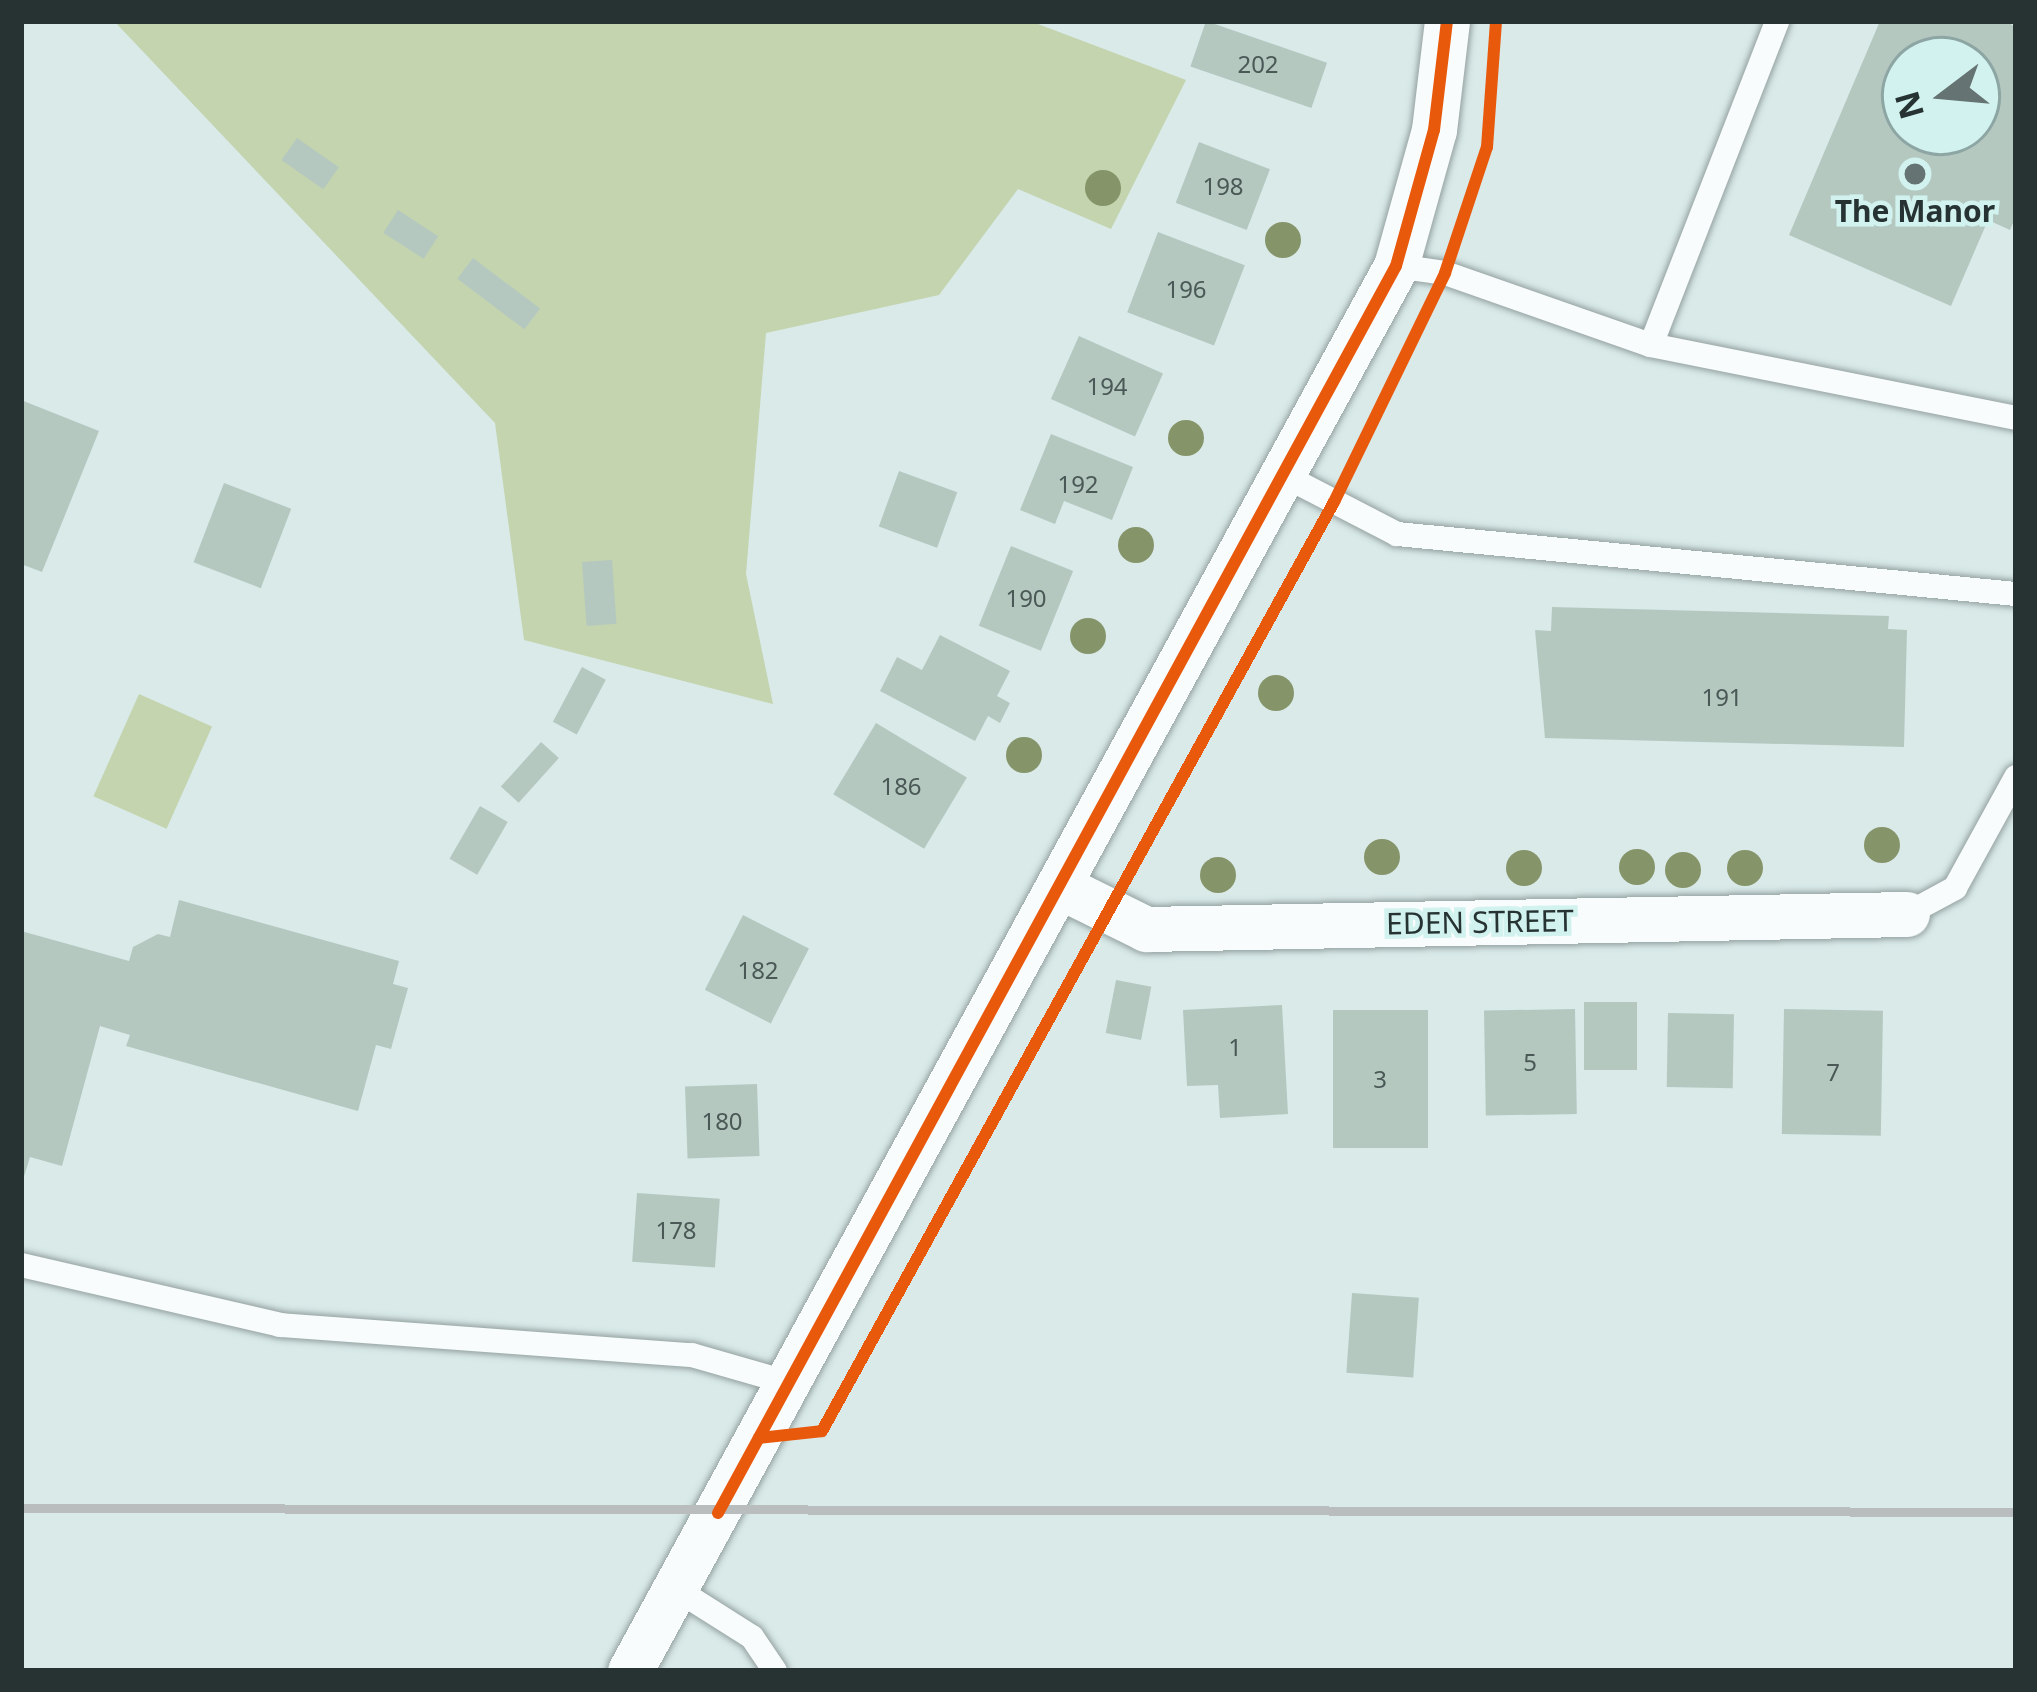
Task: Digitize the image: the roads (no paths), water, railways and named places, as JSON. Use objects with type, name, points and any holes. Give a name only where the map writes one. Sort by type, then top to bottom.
[{"type":"street","points":[[630,1671],[1063,888],[1396,266],[1434,130],[1447,21]]},
{"type":"street","name":"EDEN STREET","points":[[1063,888],[1146,928],[1907,914]]},
{"type":"lane","points":[[1651,345],[1777,21]]},
{"type":"lane","points":[[1396,266],[1445,273],[1651,345],[2016,418]]},
{"type":"lane","points":[[1285,476],[1397,534],[2016,594]]},
{"type":"lane","points":[[1907,914],[1955,888],[2016,777]]},
{"type":"lane","points":[[21,1265],[280,1325],[692,1354],[789,1383]]},
{"type":"lane","points":[[676,1588],[752,1637],[775,1671]]},
{"type":"railway","points":[[21,1508],[2016,1512]]},
{"type":"place","name":"The Manor","points":[[1915,174]]}]
